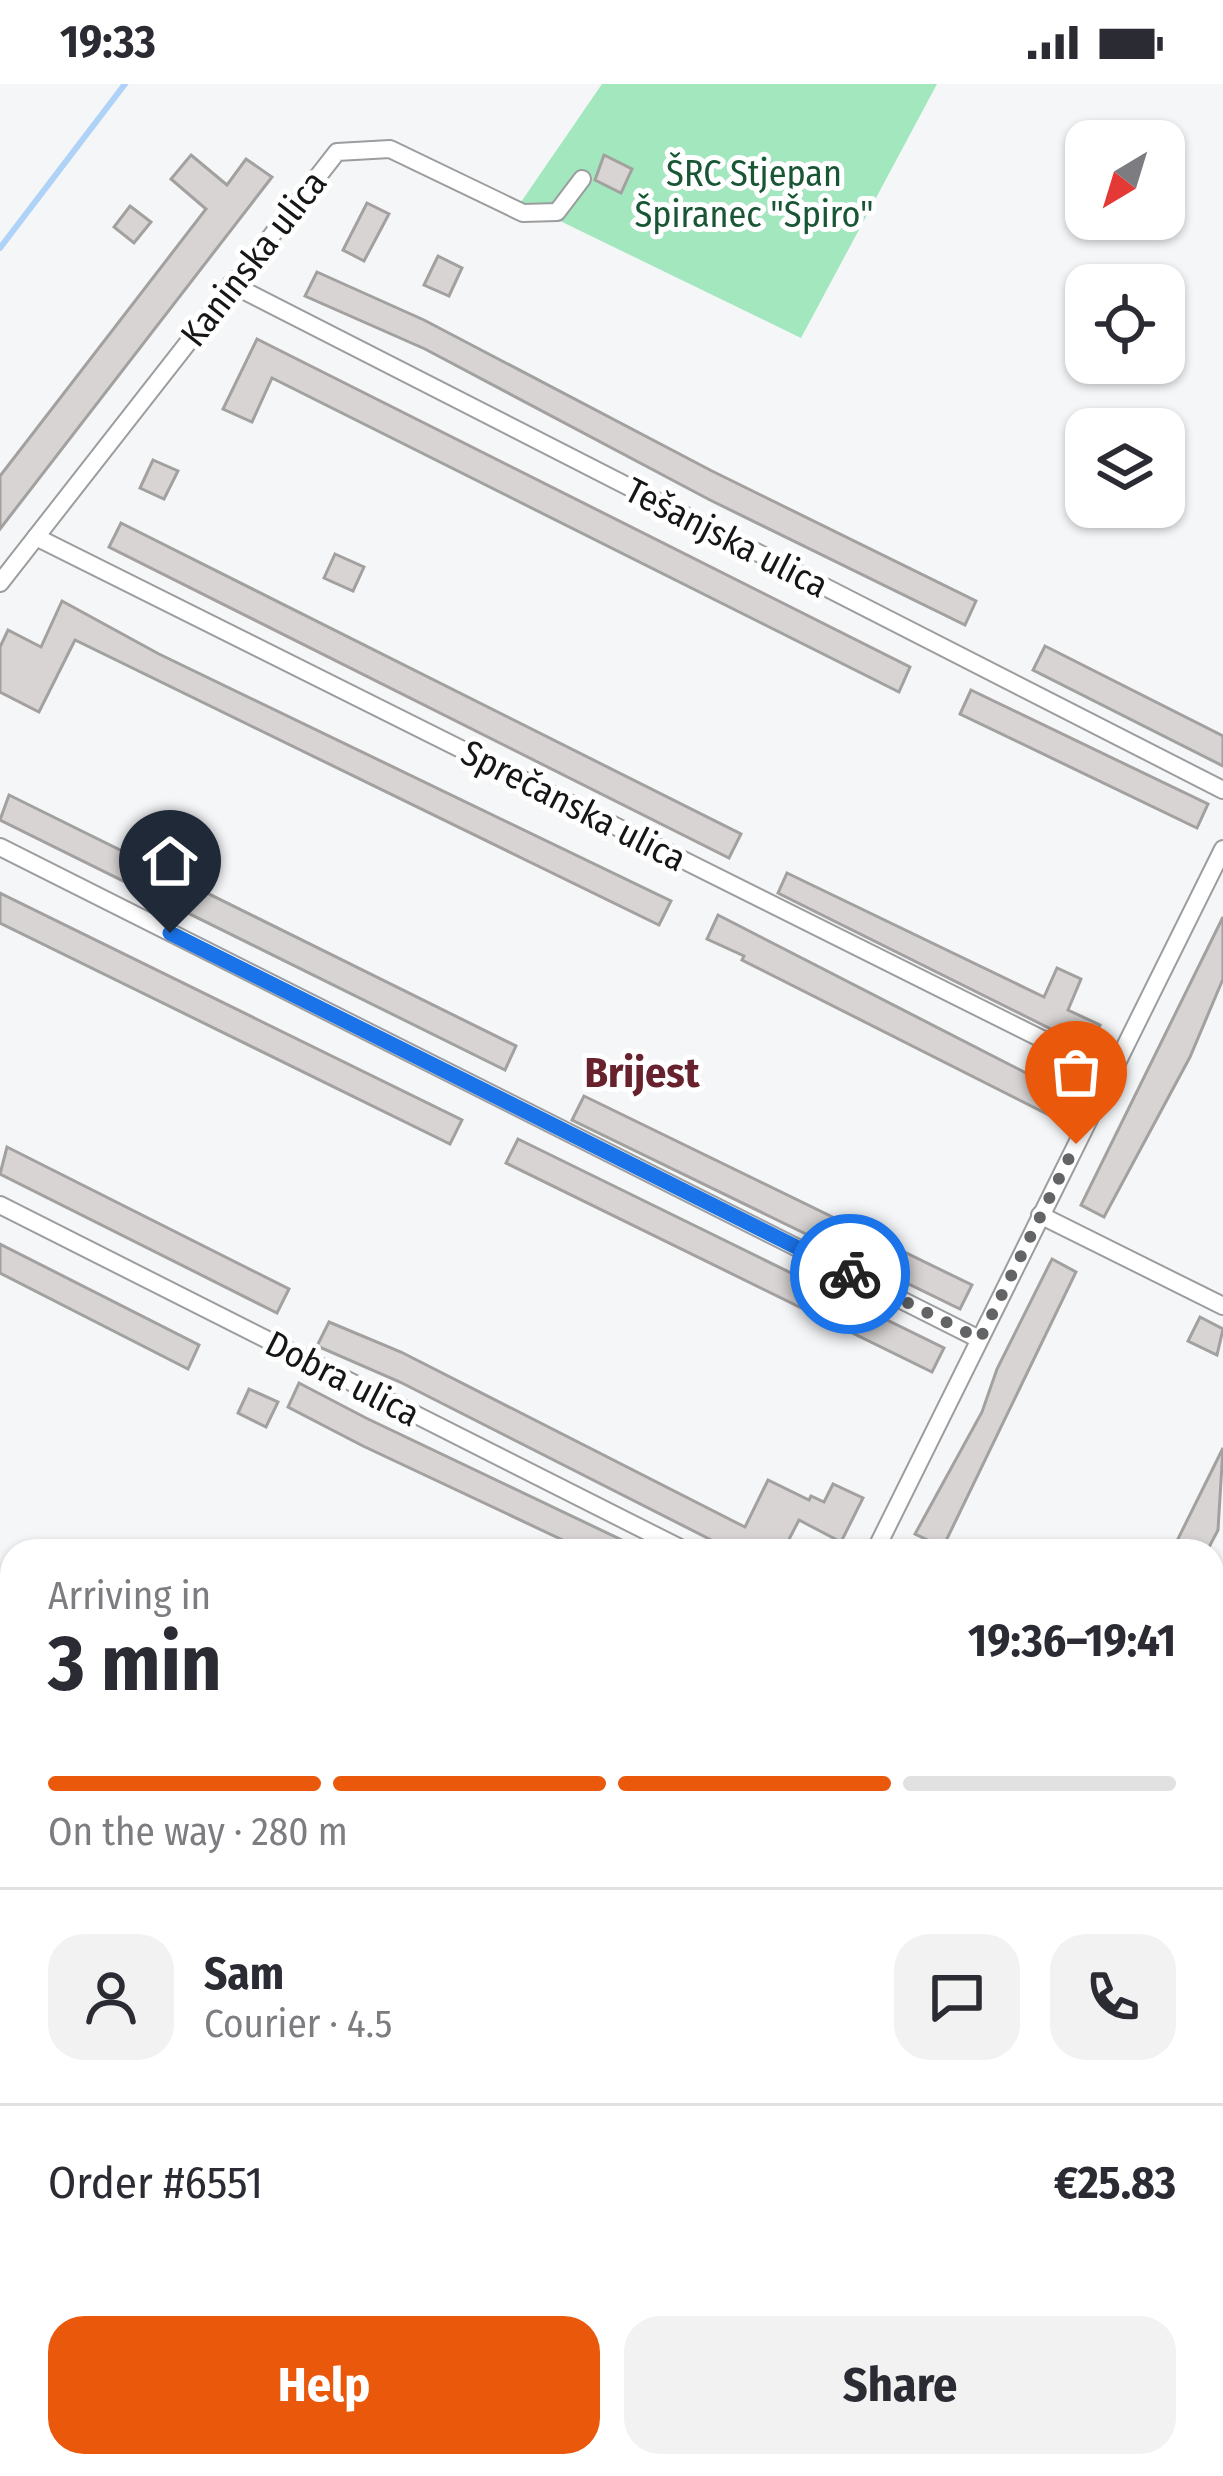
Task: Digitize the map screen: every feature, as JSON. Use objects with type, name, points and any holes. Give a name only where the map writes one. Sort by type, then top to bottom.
[{"type":"street","name":"Kaninska ulica","points":[[0,583],[337,152],[390,149],[523,214],[557,212],[582,179]]},
{"type":"street","name":"Tešanjska ulica","points":[[232,284],[1223,790]]},
{"type":"street","name":"Sprečanska ulica","points":[[36,536],[1112,1074]]},
{"type":"street","points":[[0,847],[980,1339]]},
{"type":"street","points":[[881,1539],[1223,849]]},
{"type":"street","name":"Dobra ulica","points":[[0,1204],[662,1539]]},
{"type":"street","points":[[1040,1215],[1223,1306]]},
{"type":"green space","name":"ŠRC Stjepan Špiranec \"Špiro\"","points":[[602,84],[937,84],[801,338],[521,202]]},
{"type":"building","points":[[191,155],[227,185],[246,159],[272,177],[0,529],[0,476],[206,209],[171,179]]},
{"type":"building","points":[[604,155],[632,169],[621,193],[595,180]]},
{"type":"building","points":[[367,203],[389,214],[364,261],[343,250]]},
{"type":"building","points":[[130,206],[151,222],[134,243],[114,227]]},
{"type":"building","points":[[438,256],[462,268],[449,296],[424,285]]},
{"type":"building","points":[[317,272],[424,320],[712,471],[976,601],[965,625],[710,500],[425,349],[305,296]]},
{"type":"building","points":[[257,339],[910,667],[899,692],[272,378],[252,422],[223,409]]},
{"type":"building","points":[[153,460],[178,471],[164,499],[140,488]]},
{"type":"building","points":[[121,523],[741,834],[729,858],[109,547]]},
{"type":"building","points":[[335,554],[364,567],[353,591],[324,578]]},
{"type":"building","points":[[62,601],[159,654],[671,901],[659,925],[75,640],[39,712],[0,692],[0,647],[8,630],[41,647]]},
{"type":"building","points":[[1045,646],[1223,736],[1223,766],[1033,670]]},
{"type":"building","points":[[971,690],[1208,804],[1197,828],[960,714]]},
{"type":"building","points":[[9,795],[516,1046],[505,1070],[0,820]]},
{"type":"building","points":[[787,873],[1044,997],[1057,968],[1081,979],[1068,1010],[1100,1025],[1089,1048],[778,893]]},
{"type":"building","points":[[0,893],[462,1120],[450,1144],[0,923]]},
{"type":"building","points":[[718,915],[1065,1093],[1053,1117],[707,939]]},
{"type":"building","points":[[1223,917],[1223,979],[1190,1057],[1104,1217],[1081,1205]]},
{"type":"building","points":[[584,1096],[972,1285],[960,1309],[572,1120]]},
{"type":"building","points":[[518,1139],[944,1348],[932,1372],[506,1163]]},
{"type":"building","points":[[7,1147],[289,1289],[277,1313],[0,1174]]},
{"type":"building","points":[[0,1244],[199,1345],[188,1369],[0,1273]]},
{"type":"building","points":[[1052,1259],[1076,1272],[947,1539],[926,1539],[915,1534],[982,1412],[997,1369]]},
{"type":"building","points":[[1200,1317],[1223,1329],[1217,1355],[1188,1341]]},
{"type":"building","points":[[329,1322],[401,1352],[745,1527],[768,1480],[809,1500],[811,1496],[824,1502],[833,1484],[863,1498],[842,1539],[799,1520],[789,1539],[709,1539],[400,1382],[317,1346]]},
{"type":"building","points":[[299,1383],[620,1539],[561,1539],[288,1407]]},
{"type":"building","points":[[249,1389],[278,1402],[266,1427],[238,1413]]},
{"type":"building","points":[[1223,1448],[1218,1530],[1213,1539],[1178,1539]]},
{"type":"waterway","points":[[0,248],[125,84]]},
{"type":"way so far","points":[[850,1274],[980,1339],[1076,1144]]},
{"type":"district","name":"Brijest","points":[[642,1072]]},
{"type":"route","points":[[170,933],[850,1274]]}]
